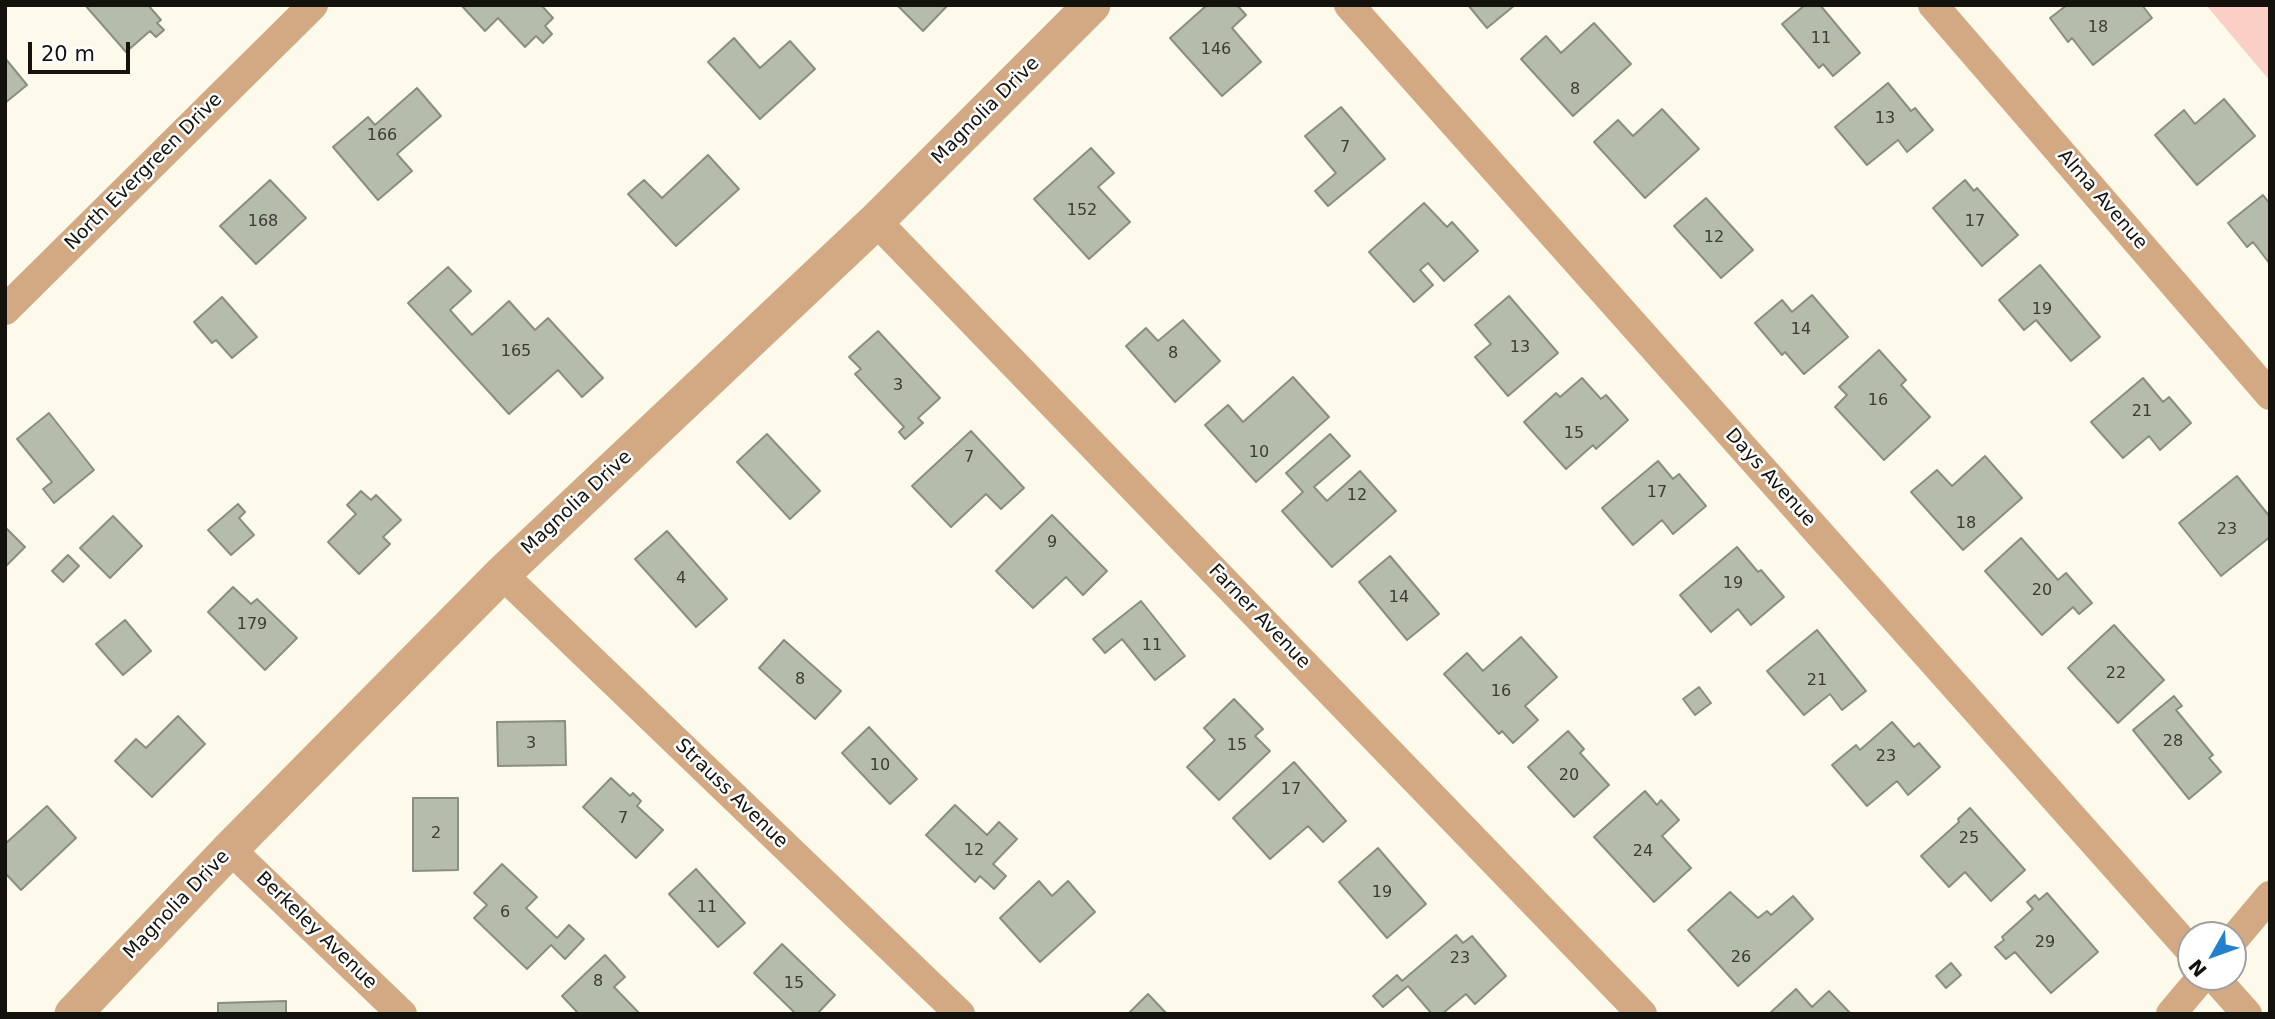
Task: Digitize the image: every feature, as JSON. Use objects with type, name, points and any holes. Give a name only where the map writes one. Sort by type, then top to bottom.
[{"type":"street","name":"North Evergreen Drive","points":[[5,310],[313,5]]},
{"type":"street","name":"Magnolia Drive","points":[[73,1014],[230,849],[502,574],[876,221],[1092,5]]},
{"type":"street","name":"Days Avenue","points":[[1349,5],[2177,935]]},
{"type":"street","name":"Alma Avenue","points":[[1933,5],[2270,395]]},
{"type":"street","name":"Farner Avenue","points":[[876,221],[1642,1014]]},
{"type":"street","name":"Strauss Avenue","points":[[502,574],[960,1014]]},
{"type":"street","name":"Berkeley Avenue","points":[[230,849],[402,1014]]},
{"type":"street","points":[[2247,923],[2270,896]]},
{"type":"street","points":[[2171,1014],[2190,991]]},
{"type":"street","points":[[2226,991],[2247,1014]]},
{"type":"shaded area","points":[[2206,5],[2270,5],[2270,81]]},
{"type":"building","points":[[85,5],[148,5],[161,20],[157,23],[164,30],[156,37],[150,31],[126,52]]},
{"type":"building","points":[[461,5],[541,5],[553,18],[545,26],[552,34],[543,43],[536,36],[525,47],[498,18],[485,31]]},
{"type":"building","points":[[897,5],[948,5],[923,31]]},
{"type":"building","points":[[1207,5],[1237,5],[1246,15],[1232,28],[1261,62],[1222,96],[1170,38]]},
{"type":"building","points":[[1468,5],[1515,5],[1487,28]]},
{"type":"building","points":[[1805,5],[1820,5],[1860,53],[1833,76],[1823,64],[1819,68],[1782,24]]},
{"type":"building","points":[[2067,5],[2142,5],[2152,18],[2093,65],[2072,38],[2068,42],[2050,18]]},
{"type":"building","points":[[1594,23],[1631,64],[1573,116],[1521,59],[1546,36],[1561,53]]},
{"type":"building","points":[[734,38],[760,68],[790,41],[815,69],[760,119],[708,62]]},
{"type":"building","points":[[5,58],[27,85],[5,103]]},
{"type":"building","points":[[1888,83],[1911,111],[1915,108],[1933,130],[1907,152],[1898,140],[1867,165],[1835,127]]},
{"type":"building","points":[[417,88],[441,116],[397,154],[412,171],[378,200],[333,147],[368,117],[375,125]]},
{"type":"building","points":[[2224,99],[2255,136],[2197,185],[2155,135],[2184,110],[2195,124]]},
{"type":"building","points":[[1341,107],[1385,159],[1328,206],[1315,191],[1336,173],[1305,136]]},
{"type":"building","points":[[1662,109],[1699,149],[1645,198],[1594,142],[1618,120],[1633,136]]},
{"type":"building","points":[[1091,148],[1114,173],[1098,187],[1130,222],[1089,259],[1034,199]]},
{"type":"building","points":[[708,155],[739,189],[676,246],[628,194],[644,180],[662,198]]},
{"type":"building","points":[[270,180],[306,218],[256,264],[220,226]]},
{"type":"building","points":[[1965,180],[1974,191],[1977,188],[2018,235],[1982,266],[1933,208]]},
{"type":"building","points":[[2263,195],[2270,204],[2270,264],[2253,242],[2247,247],[2228,223]]},
{"type":"building","points":[[1706,198],[1753,250],[1721,278],[1674,226]]},
{"type":"building","points":[[1424,203],[1447,227],[1452,222],[1478,251],[1444,281],[1428,263],[1420,270],[1433,285],[1414,302],[1369,252]]},
{"type":"building","points":[[2040,265],[2100,337],[2071,361],[2036,320],[2024,330],[1999,300]]},
{"type":"building","points":[[448,267],[471,291],[450,310],[472,335],[509,301],[535,330],[548,318],[603,378],[582,397],[558,370],[509,414],[408,303]]},
{"type":"building","points":[[1812,295],[1848,337],[1804,374],[1785,352],[1782,355],[1755,323],[1782,300],[1792,312]]},
{"type":"building","points":[[1509,296],[1558,353],[1508,396],[1475,357],[1491,344],[1475,325]]},
{"type":"building","points":[[222,297],[257,337],[232,358],[216,340],[212,343],[194,322]]},
{"type":"building","points":[[1183,320],[1220,361],[1175,402],[1126,346],[1146,328],[1158,341]]},
{"type":"building","points":[[878,331],[940,398],[918,418],[923,423],[905,439],[899,432],[904,427],[855,374],[861,369],[849,357]]},
{"type":"building","points":[[1879,350],[1906,380],[1901,385],[1930,417],[1884,460],[1835,407],[1847,395],[1839,387]]},
{"type":"building","points":[[1293,377],[1329,417],[1256,482],[1205,425],[1228,405],[1243,422]]},
{"type":"building","points":[[1582,378],[1601,399],[1606,395],[1628,420],[1596,449],[1593,445],[1566,469],[1524,422],[1556,393],[1560,397]]},
{"type":"building","points":[[2143,378],[2163,402],[2169,397],[2191,423],[2160,450],[2149,436],[2123,458],[2091,422]]},
{"type":"building","points":[[49,413],[94,470],[54,503],[43,489],[52,482],[17,439]]},
{"type":"building","points":[[971,431],[1024,488],[1001,509],[986,494],[951,527],[912,486]]},
{"type":"building","points":[[767,434],[820,491],[790,519],[737,462]]},
{"type":"building","points":[[1330,434],[1350,456],[1314,487],[1327,501],[1360,471],[1396,511],[1332,567],[1282,511],[1303,492],[1286,473]]},
{"type":"building","points":[[1985,456],[2022,498],[1963,550],[1911,492],[1937,470],[1952,486]]},
{"type":"building","points":[[1658,461],[1673,479],[1679,474],[1706,506],[1673,534],[1662,520],[1633,545],[1602,508]]},
{"type":"building","points":[[2237,476],[2270,517],[2270,537],[2221,576],[2179,523]]},
{"type":"building","points":[[361,491],[371,500],[376,495],[401,520],[383,537],[390,544],[359,574],[328,542],[356,514],[347,505]]},
{"type":"building","points":[[238,504],[245,512],[239,518],[254,535],[231,555],[208,530]]},
{"type":"building","points":[[1052,515],[1107,571],[1083,595],[1066,577],[1033,608],[996,571]]},
{"type":"building","points":[[113,516],[142,546],[110,578],[80,548]]},
{"type":"building","points":[[5,527],[25,547],[5,567]]},
{"type":"building","points":[[667,531],[727,599],[696,627],[635,559]]},
{"type":"building","points":[[2021,538],[2058,580],[2066,573],[2092,603],[2079,614],[2073,607],[2042,635],[1985,571]]},
{"type":"building","points":[[1737,547],[1784,597],[1751,625],[1738,609],[1711,632],[1680,595]]},
{"type":"building","points":[[68,555],[79,566],[63,582],[52,571]]},
{"type":"building","points":[[1390,556],[1439,614],[1407,640],[1359,582]]},
{"type":"building","points":[[233,587],[251,604],[257,599],[297,638],[265,670],[208,612]]},
{"type":"building","points":[[1141,601],[1185,656],[1155,680],[1122,639],[1105,653],[1093,639]]},
{"type":"building","points":[[125,620],[151,651],[123,675],[96,644]]},
{"type":"building","points":[[2114,625],[2164,680],[2118,723],[2068,668]]},
{"type":"building","points":[[1817,630],[1866,691],[1842,710],[1830,694],[1804,715],[1767,671]]},
{"type":"building","points":[[1521,637],[1557,677],[1525,706],[1538,720],[1513,743],[1502,731],[1499,734],[1444,674],[1467,653],[1483,671]]},
{"type":"building","points":[[784,640],[841,691],[815,719],[759,668]]},
{"type":"building","points":[[1699,687],[1711,703],[1695,715],[1683,699]]},
{"type":"building","points":[[2174,696],[2182,706],[2176,710],[2213,755],[2209,758],[2221,772],[2189,799],[2133,730]]},
{"type":"building","points":[[1234,699],[1263,729],[1255,736],[1270,751],[1219,800],[1187,767],[1215,740],[1204,728]]},
{"type":"building","points":[[178,716],[205,744],[152,797],[115,761],[136,739],[146,748]]},
{"type":"building","points":[[565,721],[566,765],[498,766],[497,722]]},
{"type":"building","points":[[1892,722],[1914,747],[1919,743],[1940,767],[1908,795],[1897,781],[1867,806],[1832,765],[1856,745],[1860,750]]},
{"type":"building","points":[[869,727],[917,779],[890,804],[842,753]]},
{"type":"building","points":[[1568,731],[1584,749],[1580,753],[1609,785],[1574,817],[1528,767]]},
{"type":"building","points":[[1294,762],[1346,821],[1323,842],[1308,826],[1270,859],[1233,818]]},
{"type":"building","points":[[611,778],[630,796],[633,793],[641,801],[637,806],[663,830],[636,858],[583,807]]},
{"type":"building","points":[[1645,791],[1657,805],[1661,800],[1679,820],[1662,836],[1691,868],[1654,902],[1594,837]]},
{"type":"building","points":[[413,798],[458,798],[458,870],[413,871]]},
{"type":"building","points":[[955,805],[987,835],[999,822],[1017,839],[993,864],[1006,876],[994,889],[980,876],[975,882],[926,835]]},
{"type":"building","points":[[47,806],[76,838],[21,890],[5,873],[5,844]]},
{"type":"building","points":[[1970,808],[2025,870],[1991,901],[1965,872],[1949,887],[1921,856],[1959,822],[1958,819]]},
{"type":"building","points":[[1378,848],[1426,904],[1387,938],[1339,882]]},
{"type":"building","points":[[502,864],[537,897],[526,908],[557,938],[569,925],[584,939],[565,959],[551,945],[527,969],[474,918],[487,905],[474,893]]},
{"type":"building","points":[[696,869],[745,923],[718,947],[669,894]]},
{"type":"building","points":[[1039,881],[1052,896],[1068,881],[1095,912],[1040,962],[1000,918]]},
{"type":"building","points":[[1730,892],[1758,918],[1767,911],[1771,915],[1793,896],[1813,919],[1738,986],[1688,930]]},
{"type":"building","points":[[2047,893],[2098,952],[2051,993],[2015,952],[2006,959],[1995,947],[2004,940],[2002,937],[2033,909],[2027,902],[2035,895],[2039,900]]},
{"type":"building","points":[[1456,935],[1463,943],[1472,936],[1506,976],[1475,1004],[1466,994],[1442,1014],[1432,1014],[1408,986],[1383,1007],[1373,996],[1397,975],[1402,981]]},
{"type":"building","points":[[782,944],[835,995],[817,1014],[796,1014],[754,973]]},
{"type":"building","points":[[605,955],[625,977],[614,987],[640,1014],[579,1014],[562,996]]},
{"type":"building","points":[[1951,963],[1961,975],[1946,988],[1936,976]]},
{"type":"building","points":[[1796,989],[1812,1007],[1829,991],[1851,1014],[1769,1014]]},
{"type":"building","points":[[1148,994],[1167,1014],[1128,1014]]},
{"type":"building","points":[[286,1001],[286,1014],[218,1014],[218,1003]]}]
